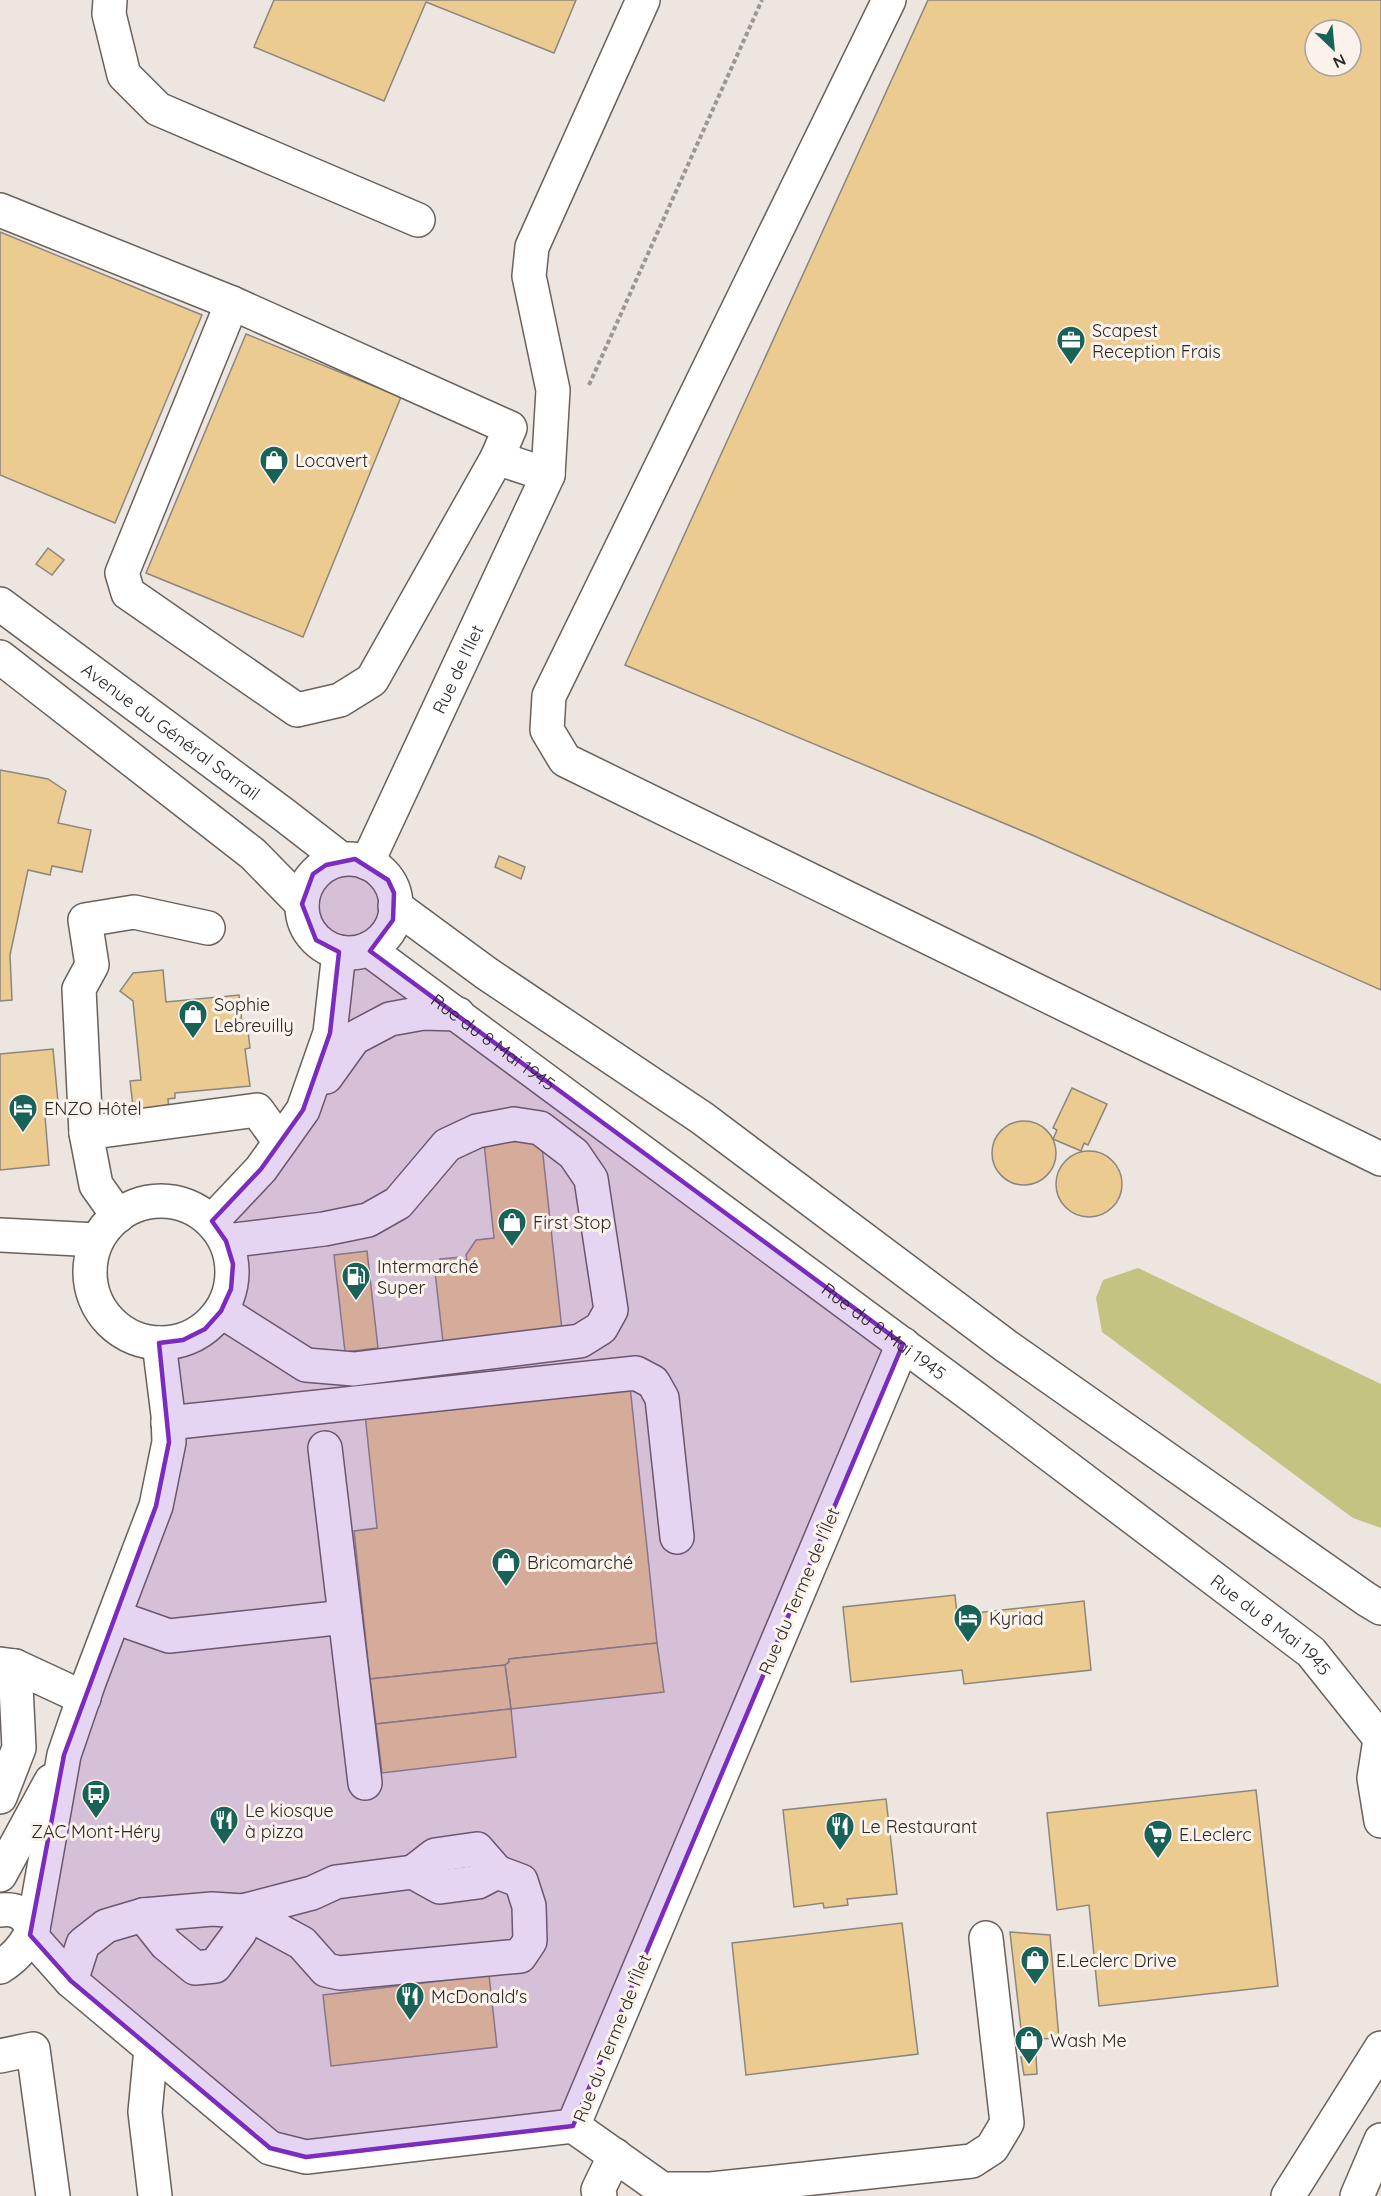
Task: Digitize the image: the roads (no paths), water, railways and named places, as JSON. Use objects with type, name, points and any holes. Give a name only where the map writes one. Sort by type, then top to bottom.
[{"type":"street","points":[[110,0],[109,14],[124,75],[158,109],[418,220]]},
{"type":"street","points":[[497,458],[548,475],[553,390],[529,276],[532,247],[643,0]]},
{"type":"street","points":[[889,0],[549,696],[547,730],[565,760],[1381,1159]]},
{"type":"street","points":[[0,210],[232,303],[510,428],[497,458],[372,680],[340,700],[297,710],[128,593],[122,573],[232,303]]},
{"type":"street","name":"Rue de l'Ilet","points":[[354,861],[548,475]]},
{"type":"street","name":"Avenue du Général Sarrail","points":[[0,604],[283,814],[354,861]]},
{"type":"street","points":[[0,657],[253,854],[302,904]]},
{"type":"street","points":[[354,861],[379,870],[388,880],[394,893],[393,920],[388,932],[379,941],[353,950],[327,947],[316,940],[303,917],[302,904],[305,888],[313,874],[326,865],[354,861]]},
{"type":"street","points":[[395,906],[486,974],[702,1118],[1006,1346],[1381,1608]]},
{"type":"street","points":[[108,1228],[96,1185],[86,1133],[79,989],[92,965],[86,920],[134,912],[208,928]]},
{"type":"street","points":[[303,1110],[330,1033],[353,950]]},
{"type":"street","name":"Rue du 8 Mai 1945","points":[[353,950],[458,1014],[903,1344],[1311,1652],[1380,1735]]},
{"type":"street","points":[[219,1231],[354,1038],[390,1019],[423,1013],[458,1014]]},
{"type":"street","points":[[86,1133],[257,1110],[280,1142]]},
{"type":"street","points":[[219,1231],[324,1228],[368,1220],[398,1203],[447,1145],[477,1131],[514,1124],[540,1128],[574,1154],[591,1179],[611,1310],[601,1328],[580,1341],[354,1369],[306,1365],[221,1311]]},
{"type":"street","points":[[172,1201],[194,1208],[219,1231],[232,1264],[231,1289],[221,1311],[205,1329],[183,1340],[159,1344],[136,1339],[115,1327],[100,1309],[91,1287],[90,1262],[108,1228],[128,1208],[150,1202],[172,1201]]},
{"type":"street","points":[[0,1235],[108,1228]]},
{"type":"street","points":[[0,1875],[64,1755],[156,1506],[169,1442],[159,1344]]},
{"type":"street","name":"Rue du Terme de l'Îlet","points":[[903,1344],[573,2126],[662,2188],[711,2193],[972,2161],[992,2148],[1007,2123],[986,1938]]},
{"type":"street","points":[[168,1423],[636,1373],[653,1382],[662,1398],[677,1537]]},
{"type":"street","points":[[325,1448],[364,1783]]},
{"type":"street","points":[[115,1617],[169,1636],[345,1617]]},
{"type":"street","points":[[8,1665],[84,1698]]},
{"type":"street","points":[[0,1797],[19,1748],[8,1665]]},
{"type":"street","points":[[1380,1735],[1374,1778],[1381,1821]]},
{"type":"street","points":[[0,1967],[11,1961],[32,1932],[64,1755]]},
{"type":"street","points":[[71,1981],[83,1944],[106,1926],[143,1915],[212,1909],[243,1911],[312,1893],[336,1882],[413,1872],[440,1887],[478,1882],[497,1872],[521,1881],[529,1905],[530,1941],[520,1956],[340,1974],[326,1970],[302,1943],[243,1911]]},
{"type":"street","points":[[0,1910],[11,1909],[26,1917],[32,1932],[71,1981],[270,2148],[306,2157],[573,2126]]},
{"type":"street","points":[[143,1915],[166,1944],[195,1968],[215,1966],[240,1932],[243,1911]]},
{"type":"street","points":[[0,1967],[71,1981]]},
{"type":"street","points":[[1288,2196],[1381,2048]]},
{"type":"street","points":[[0,2056],[33,2049],[53,2196]]},
{"type":"street","points":[[151,2049],[145,2112],[155,2196]]},
{"type":"street","points":[[1357,2196],[1381,2140]]},
{"type":"street","points":[[600,2196],[598,2190],[615,2155]]},
{"type":"place","name":"Scapest Reception Frais","points":[[1071,366]]},
{"type":"place","name":"Locavert","points":[[274,486]]},
{"type":"place","name":"Sophie Lebreuilly","points":[[193,1040]]},
{"type":"place","name":"ENZO Hôtel","points":[[23,1134]]},
{"type":"place","name":"First Stop","points":[[512,1248]]},
{"type":"place","name":"Intermarché Super","points":[[356,1302]]},
{"type":"place","name":"Bricomarché","points":[[506,1588]]},
{"type":"place","name":"Kyriad","points":[[968,1644]]},
{"type":"place","name":"ZAC Mont-Héry","points":[[96,1820]]},
{"type":"place","name":"Le kiosque à pizza","points":[[224,1846]]},
{"type":"place","name":"Le Restaurant","points":[[840,1852]]},
{"type":"place","name":"E.Leclerc","points":[[1158,1860]]},
{"type":"place","name":"E.Leclerc Drive","points":[[1035,1986]]},
{"type":"place","name":"McDonald's","points":[[410,2022]]},
{"type":"place","name":"Wash Me","points":[[1029,2066]]}]
